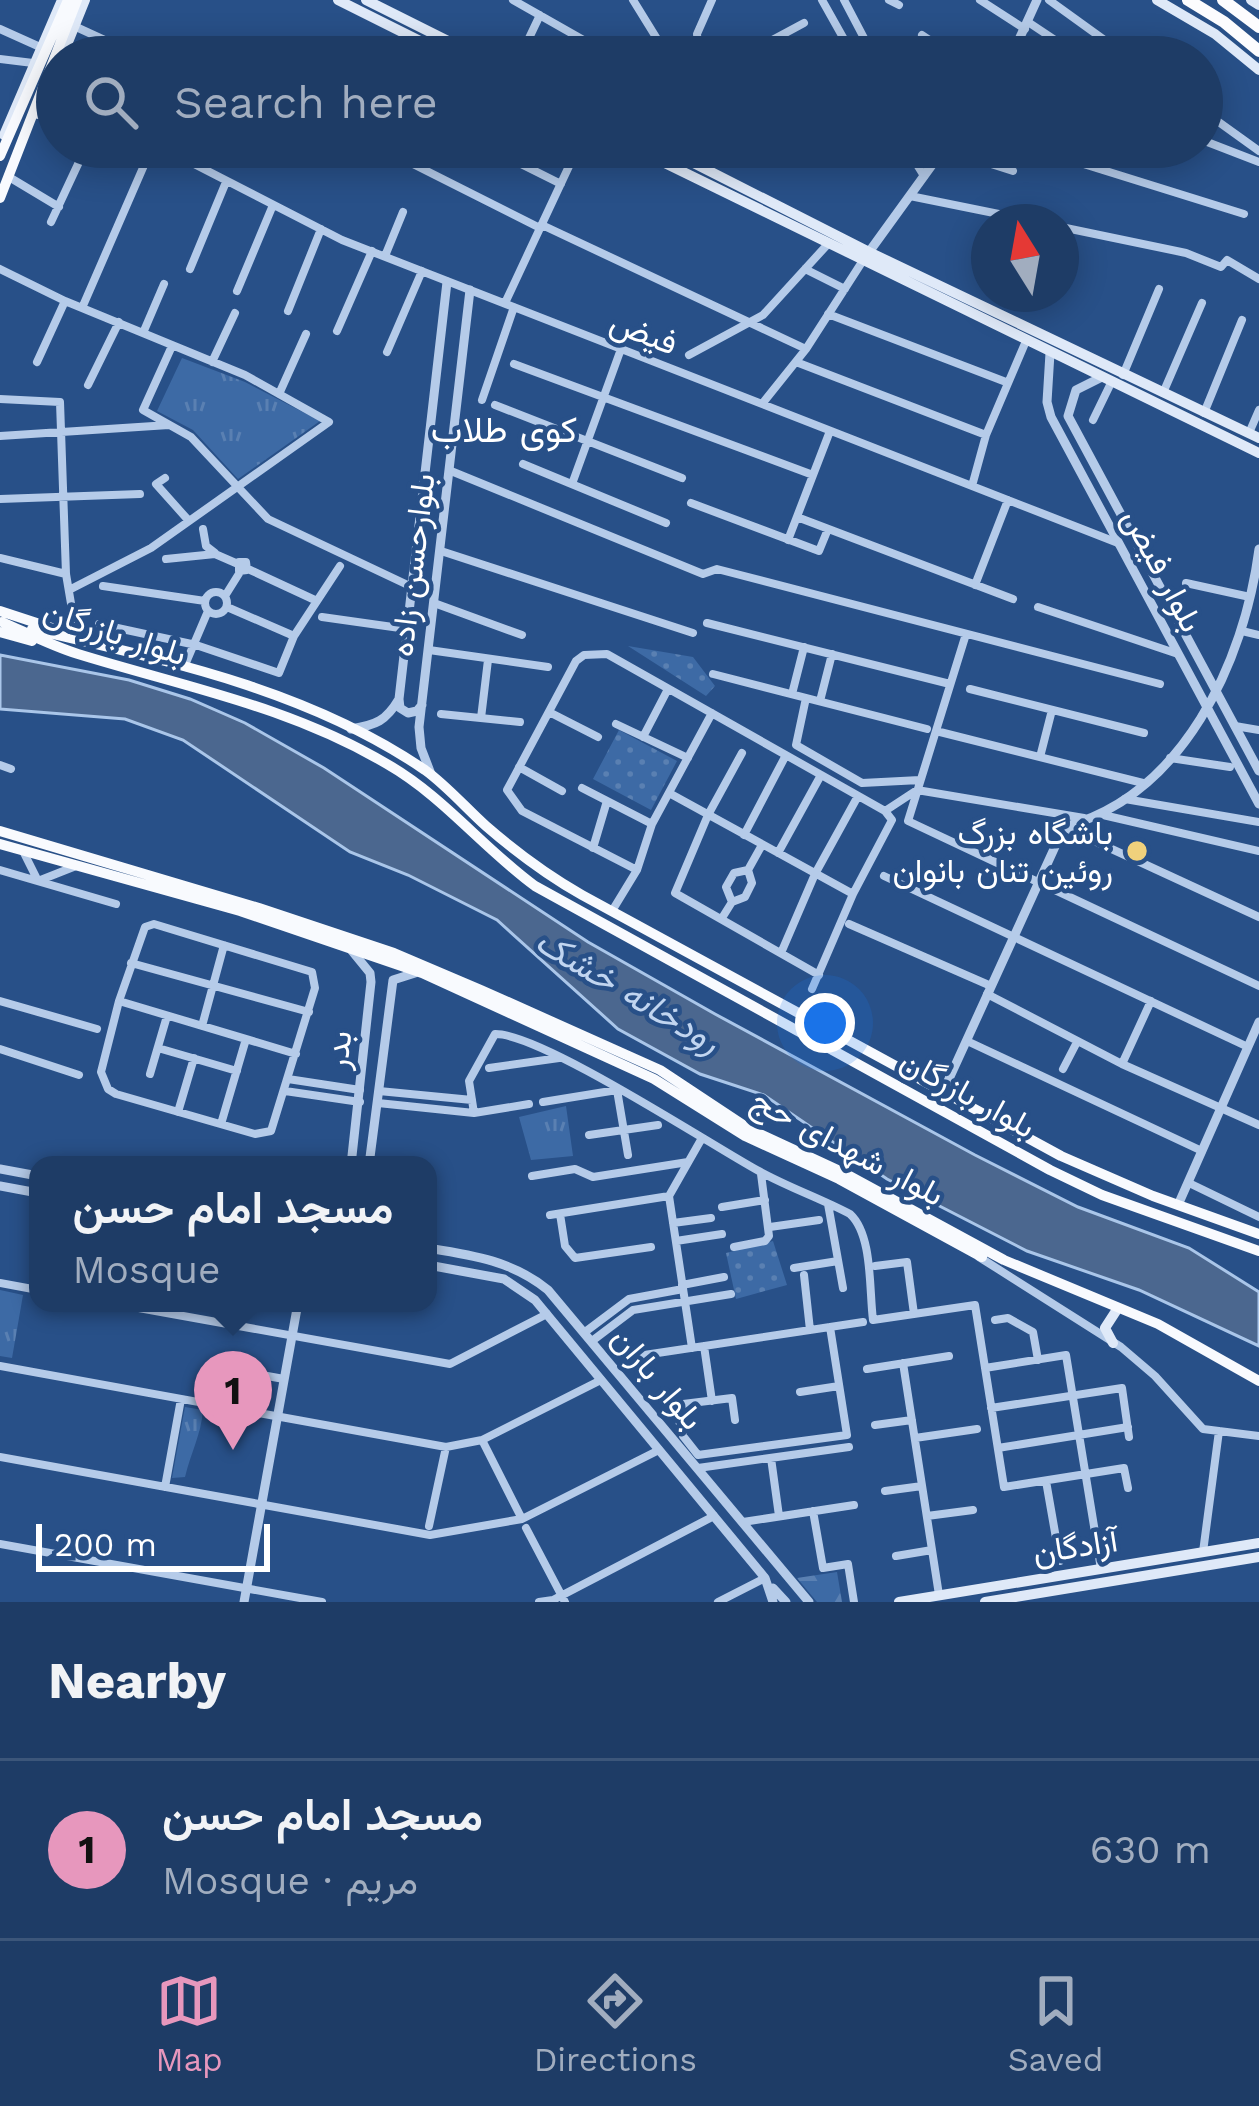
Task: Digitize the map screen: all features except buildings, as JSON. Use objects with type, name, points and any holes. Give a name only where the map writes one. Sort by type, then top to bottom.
[{"type":"highway","points":[[1188,0],[1259,51]]},
{"type":"highway","points":[[1223,0],[1259,27]]},
{"type":"main road","points":[[46,36],[65,0]]},
{"type":"main road","points":[[52,36],[65,0]]},
{"type":"main road","points":[[63,36],[81,0]]},
{"type":"main road","points":[[70,36],[81,0]]},
{"type":"main road","points":[[338,0],[410,36]]},
{"type":"main road","points":[[366,0],[438,36]]},
{"type":"main road","points":[[1157,0],[1217,36]]},
{"type":"main road","points":[[1251,0],[1259,5]]},
{"type":"main road","points":[[1223,41],[1259,70]]},
{"type":"main road","points":[[0,152],[36,56]]},
{"type":"main road","points":[[9,177],[36,81]]},
{"type":"main road","points":[[0,152],[36,92]]},
{"type":"main road","points":[[0,198],[36,124]]},
{"type":"main road","points":[[686,168],[1259,453]]},
{"type":"main road","points":[[691,168],[827,245],[866,257],[1254,435]]},
{"type":"main road","name":"بلوار بازرگان","points":[[1,622],[283,712],[386,763],[430,793],[535,886],[1049,1170],[1102,1195],[1259,1251]]},
{"type":"main road","name":"بلوار بازرگان","points":[[75,646],[185,665],[293,699],[430,774],[520,856],[612,911],[1061,1156],[1259,1234]]},
{"type":"main road","name":"بلوار شهدای حج","points":[[0,831],[336,934],[499,998],[660,1070],[749,1129],[842,1172],[1028,1272],[1158,1324],[1259,1384]]},
{"type":"main road","name":"بلوار شهدای حج","points":[[0,844],[349,946],[422,973],[654,1078],[745,1136],[839,1180],[964,1248],[1023,1277],[1115,1310],[1259,1384]]},
{"type":"main road","points":[[719,986],[730,975]]},
{"type":"main road","points":[[1113,1343],[1105,1328],[1115,1310]]},
{"type":"main road","name":"آزادگان","points":[[985,1602],[1014,1590],[1101,1569],[1259,1543]]},
{"type":"main road","name":"آزادگان","points":[[899,1602],[1259,1557]]},
{"type":"street","points":[[513,0],[576,36]]},
{"type":"street","points":[[633,0],[655,36]]},
{"type":"street","points":[[697,36],[712,0]]},
{"type":"street","points":[[822,0],[842,36]]},
{"type":"street","points":[[844,0],[863,36]]},
{"type":"street","points":[[889,0],[899,5]]},
{"type":"street","points":[[980,0],[1044,36]]},
{"type":"street","points":[[1021,36],[1036,0]]},
{"type":"street","points":[[1049,0],[1099,36]]},
{"type":"street","points":[[530,36],[540,16]]},
{"type":"street","points":[[780,36],[804,23]]},
{"type":"street","points":[[74,26],[96,36]]},
{"type":"street","points":[[0,29],[36,45]]},
{"type":"street","points":[[0,58],[33,63]]},
{"type":"street","points":[[1223,125],[1259,151]]},
{"type":"street","points":[[1223,148],[1259,162]]},
{"type":"street","points":[[51,222],[77,168]]},
{"type":"street","points":[[82,308],[143,168]]},
{"type":"street","name":"فیض","points":[[200,168],[321,230],[422,272],[1118,544]]},
{"type":"street","points":[[421,168],[806,349]]},
{"type":"street","points":[[529,168],[561,184]]},
{"type":"street","points":[[482,400],[509,306],[568,168]]},
{"type":"street","points":[[919,168],[924,176]]},
{"type":"street","points":[[762,404],[806,349],[929,168]]},
{"type":"street","points":[[1003,168],[1012,171]]},
{"type":"street","points":[[1096,168],[1244,214]]},
{"type":"street","points":[[9,177],[59,207]]},
{"type":"street","points":[[190,269],[226,182]]},
{"type":"street","points":[[910,196],[971,208]]},
{"type":"street","points":[[237,291],[273,205]]},
{"type":"street","points":[[385,256],[403,212]]},
{"type":"street","points":[[288,310],[321,230]]},
{"type":"street","points":[[1079,231],[1186,253],[1221,267],[1227,260],[1259,279]]},
{"type":"street","points":[[688,356],[763,315],[827,245]]},
{"type":"street","points":[[337,332],[372,251]]},
{"type":"street","points":[[0,269],[212,362],[329,422],[152,548],[69,590]]},
{"type":"street","points":[[805,269],[844,289]]},
{"type":"street","points":[[387,352],[422,272]]},
{"type":"street","name":"بلوارحسن زاده","points":[[351,729],[375,725],[389,716],[399,699],[447,282]]},
{"type":"street","points":[[142,333],[164,284]]},
{"type":"street","points":[[1123,375],[1159,289]]},
{"type":"street","name":"بلوارحسن زاده","points":[[430,774],[421,748],[422,704],[470,290]]},
{"type":"street","points":[[37,362],[65,301]]},
{"type":"street","points":[[1163,394],[1202,303]]},
{"type":"street","points":[[444,310],[454,304],[468,313]]},
{"type":"street","points":[[212,362],[235,313]]},
{"type":"street","points":[[828,314],[1006,382]]},
{"type":"street","points":[[1204,412],[1242,320]]},
{"type":"street","points":[[88,385],[118,322]]},
{"type":"street","points":[[279,394],[306,334]]},
{"type":"street","points":[[971,486],[1006,382],[1026,341]]},
{"type":"street","points":[[172,346],[143,410],[191,436],[268,519],[412,587]]},
{"type":"street","points":[[572,484],[621,349]]},
{"type":"street","name":"بلوار فیض","points":[[1050,353],[1047,401],[1051,417],[1259,804]]},
{"type":"street","points":[[796,362],[986,435]]},
{"type":"street","points":[[514,364],[813,475]]},
{"type":"street","points":[[1093,420],[1106,380]]},
{"type":"street","name":"بلوار فیض","points":[[1106,380],[1076,390],[1068,416],[1259,771]]},
{"type":"street","points":[[0,399],[60,402],[66,574],[75,646]]},
{"type":"street","points":[[495,405],[682,478]]},
{"type":"street","points":[[1254,435],[1259,410]]},
{"type":"street","points":[[0,436],[170,425]]},
{"type":"street","points":[[788,540],[830,431]]},
{"type":"street","points":[[523,464],[666,523]]},
{"type":"street","points":[[451,471],[703,574],[717,569],[1160,684]]},
{"type":"street","points":[[1085,481],[1099,474]]},
{"type":"street","points":[[165,478],[156,484],[189,521]]},
{"type":"street","points":[[0,499],[140,494]]},
{"type":"street","points":[[975,585],[1008,500]]},
{"type":"street","points":[[691,503],[819,551],[828,529]]},
{"type":"street","points":[[797,517],[1013,599]]},
{"type":"street","points":[[203,529],[206,546],[215,554],[319,597]]},
{"type":"street","points":[[194,553],[206,546]]},
{"type":"street","points":[[943,1092],[1064,827],[1098,817],[1124,799],[1168,758],[1208,709],[1242,631],[1259,549]]},
{"type":"street","points":[[441,551],[693,633]]},
{"type":"street","points":[[166,559],[215,554]]},
{"type":"street","points":[[0,558],[66,574]]},
{"type":"street","points":[[99,624],[196,645],[279,673],[294,636],[340,566]]},
{"type":"street","points":[[226,608],[224,596],[242,568]]},
{"type":"street","points":[[1186,583],[1252,597]]},
{"type":"street","points":[[103,586],[207,606],[218,614],[226,608]]},
{"type":"street","points":[[185,665],[211,593],[224,596]]},
{"type":"street","points":[[434,603],[522,635]]},
{"type":"street","points":[[1037,607],[1178,654]]},
{"type":"street","points":[[226,608],[294,636]]},
{"type":"street","points":[[322,617],[407,629]]},
{"type":"street","points":[[707,623],[951,684]]},
{"type":"street","points":[[1242,631],[1259,634]]},
{"type":"street","points":[[966,634],[932,729],[908,821],[1259,986]]},
{"type":"street","points":[[792,694],[803,647]]},
{"type":"street","points":[[429,650],[548,667]]},
{"type":"street","points":[[637,870],[522,811],[507,790],[576,661],[584,655],[607,654],[885,811],[892,820],[812,989]]},
{"type":"street","points":[[820,701],[832,654]]},
{"type":"street","points":[[481,718],[488,660]]},
{"type":"street","points":[[713,674],[1143,783]]},
{"type":"street","points":[[643,737],[668,689]]},
{"type":"street","points":[[970,689],[1144,733]]},
{"type":"street","points":[[806,698],[796,745],[862,783],[919,785],[1259,850]]},
{"type":"street","points":[[399,699],[400,708],[408,713],[422,704]]},
{"type":"street","points":[[1040,757],[1052,710]]},
{"type":"street","points":[[549,712],[598,737]]},
{"type":"street","points":[[612,911],[637,870],[652,824],[712,713]]},
{"type":"street","points":[[441,714],[520,722]]},
{"type":"street","points":[[616,724],[688,758]]},
{"type":"street","points":[[1234,725],[1259,730]]},
{"type":"street","points":[[742,753],[708,815],[675,893],[819,975]]},
{"type":"street","points":[[744,835],[786,755]]},
{"type":"street","points":[[1168,758],[1230,767]]},
{"type":"street","points":[[0,765],[11,770]]},
{"type":"street","points":[[519,767],[562,791]]},
{"type":"street","points":[[778,854],[821,775]]},
{"type":"street","points":[[885,811],[919,785]]},
{"type":"street","points":[[582,788],[652,824]]},
{"type":"street","points":[[669,793],[853,894]]},
{"type":"street","points":[[781,953],[815,874],[858,796]]},
{"type":"street","points":[[1124,799],[1259,822]]},
{"type":"street","points":[[593,848],[607,801]]},
{"type":"street","points":[[1064,827],[1259,917]]},
{"type":"street","points":[[722,918],[732,902],[745,897],[752,883],[748,870],[762,844]]},
{"type":"street","points":[[23,850],[38,881]]},
{"type":"street","points":[[38,881],[78,866]]},
{"type":"street","points":[[33,868],[54,874]]},
{"type":"street","points":[[0,870],[116,904]]},
{"type":"street","points":[[732,902],[726,887],[734,873],[748,870]]},
{"type":"street","points":[[884,876],[1248,1047]]},
{"type":"street","points":[[154,924],[224,944],[312,972],[315,988],[309,1012],[271,1131],[255,1134],[116,1094],[103,1081],[101,1072],[119,1001],[145,927],[154,924]]},
{"type":"street","points":[[849,924],[989,990],[1077,1042],[1259,1125]]},
{"type":"street","points":[[202,1026],[224,944]]},
{"type":"street","points":[[349,946],[370,973],[387,970],[393,980],[422,973]]},
{"type":"street","points":[[131,963],[309,1012]]},
{"type":"street","name":"بدر","points":[[352,1156],[370,973]]},
{"type":"street","name":"بدر","points":[[371,1156],[393,980]]},
{"type":"street","points":[[0,1001],[97,1029]]},
{"type":"street","points":[[119,1001],[296,1054]]},
{"type":"street","points":[[1122,1064],[1151,1001]]},
{"type":"street","points":[[150,1074],[167,1016]]},
{"type":"street","points":[[1178,1205],[1259,1022]]},
{"type":"street","points":[[474,1113],[470,1081],[495,1034],[500,1033],[560,1057],[760,1172],[850,1214],[860,1226],[873,1320],[975,1305],[1004,1487],[1124,1468],[1128,1487]]},
{"type":"street","points":[[221,1124],[246,1039]]},
{"type":"street","points":[[967,1041],[1202,1150]]},
{"type":"street","points":[[1063,1070],[1077,1042]]},
{"type":"street","points":[[158,1048],[237,1071]]},
{"type":"street","points":[[0,1049],[79,1075]]},
{"type":"street","points":[[489,1068],[560,1057]]},
{"type":"street","points":[[178,1112],[194,1058]]},
{"type":"street","points":[[288,1079],[332,1085],[360,1096]]},
{"type":"street","points":[[328,1097],[332,1085]]},
{"type":"street","points":[[379,1090],[472,1100]]},
{"type":"street","points":[[543,1102],[617,1090]]},
{"type":"street","points":[[617,1090],[628,1155]]},
{"type":"street","points":[[285,1091],[360,1096]]},
{"type":"street","points":[[393,1105],[396,1092]]},
{"type":"street","points":[[378,1103],[474,1113],[529,1105]]},
{"type":"street","points":[[589,1136],[658,1125]]},
{"type":"street","points":[[692,1348],[669,1196],[701,1138]]},
{"type":"street","points":[[532,1176],[575,1168],[593,1178],[688,1162]]},
{"type":"street","points":[[734,1247],[765,1240],[770,1228],[760,1172]]},
{"type":"street","points":[[1189,1183],[1259,1217]]},
{"type":"street","points":[[651,1247],[575,1258],[565,1246],[555,1214],[669,1196]]},
{"type":"street","points":[[722,1207],[765,1200]]},
{"type":"street","points":[[828,1202],[843,1288]]},
{"type":"street","points":[[673,1223],[711,1218]]},
{"type":"street","points":[[770,1228],[819,1220]]},
{"type":"street","points":[[676,1240],[722,1234]]},
{"type":"street","points":[[964,1248],[1113,1343],[1155,1376],[1203,1429],[1259,1436]]},
{"type":"street","name":"بلوار باران","points":[[437,1250],[507,1264],[529,1274],[588,1337],[808,1602]]},
{"type":"street","points":[[794,1268],[838,1261]]},
{"type":"street","points":[[875,1266],[908,1262],[914,1314]]},
{"type":"street","name":"بلوار باران","points":[[437,1267],[505,1280],[522,1288],[767,1581],[773,1602]]},
{"type":"street","points":[[804,1275],[811,1330]]},
{"type":"street","points":[[588,1337],[628,1299],[724,1277]]},
{"type":"street","points":[[588,1337],[633,1310],[731,1294]]},
{"type":"street","points":[[160,1312],[450,1364],[547,1315]]},
{"type":"street","points":[[244,1602],[296,1312]]},
{"type":"street","points":[[994,1320],[1008,1318],[1033,1332],[1038,1360]]},
{"type":"street","points":[[631,1357],[863,1322]]},
{"type":"street","points":[[735,1420],[732,1398],[675,1405],[682,1436],[698,1455],[847,1436],[830,1327]]},
{"type":"street","points":[[704,1346],[712,1401]]},
{"type":"street","points":[[985,1368],[1066,1355],[1101,1569]]},
{"type":"street","points":[[866,1369],[949,1356]]},
{"type":"street","points":[[903,1363],[939,1595]]},
{"type":"street","points":[[0,1366],[446,1447],[482,1440],[601,1380]]},
{"type":"street","points":[[211,1366],[284,1379]]},
{"type":"street","points":[[800,1392],[839,1386]]},
{"type":"street","points":[[992,1408],[1122,1388],[1128,1432],[998,1448]]},
{"type":"street","points":[[166,1487],[181,1399]]},
{"type":"street","points":[[875,1425],[912,1420]]},
{"type":"street","points":[[914,1438],[977,1429]]},
{"type":"street","points":[[1203,1552],[1219,1431]]},
{"type":"street","points":[[482,1440],[563,1598]]},
{"type":"street","points":[[429,1526],[446,1447]]},
{"type":"street","points":[[698,1468],[849,1447]]},
{"type":"street","points":[[0,1457],[430,1535],[524,1524],[659,1450]]},
{"type":"street","points":[[771,1458],[779,1516]]},
{"type":"street","points":[[1046,1480],[1060,1561]]},
{"type":"street","points":[[885,1492],[922,1486]]},
{"type":"street","points":[[742,1522],[854,1504]]},
{"type":"street","points":[[927,1516],[973,1510]]},
{"type":"street","points":[[813,1511],[823,1568],[848,1564],[854,1602]]},
{"type":"street","points":[[539,1602],[563,1598],[714,1516]]},
{"type":"street","points":[[0,1544],[322,1602]]},
{"type":"street","points":[[896,1556],[932,1550]]},
{"type":"street","points":[[718,1602],[767,1581],[786,1602]]},
{"type":"street","points":[[797,1602],[798,1589]]},
{"type":"green space","points":[[182,358],[245,382],[320,421],[238,479],[193,430],[157,411]]},
{"type":"green space","points":[[628,646],[693,657],[715,686],[706,696]]},
{"type":"green space","points":[[619,730],[677,761],[651,810],[593,779]]},
{"type":"green space","points":[[566,1106],[573,1156],[531,1160],[519,1117]]},
{"type":"green space","points":[[773,1241],[787,1285],[736,1299],[726,1253]]},
{"type":"green space","points":[[0,1290],[23,1295],[12,1358],[0,1356]]},
{"type":"green space","points":[[185,1407],[203,1410],[202,1419],[185,1477],[172,1478]]},
{"type":"green space","points":[[837,1572],[842,1602],[817,1602],[797,1578]]},
{"type":"water","name":"رودخانه خشک","points":[[0,655],[129,680],[245,723],[324,768],[588,942],[715,1014],[1078,1207],[1189,1248],[1259,1292],[1259,1346],[1139,1290],[1027,1251],[887,1179],[764,1095],[700,1074],[618,1029],[497,920],[350,852],[183,740],[125,719],[0,709]]},
{"type":"place","name":"باشگاه بزرگ روئین تنان بانوان","points":[[1137,851]]},
{"type":"place","name":"مسجد امام حسن","points":[[233,1450]]},
{"type":"district","name":"کوی طلاب","points":[[504,430]]}]
